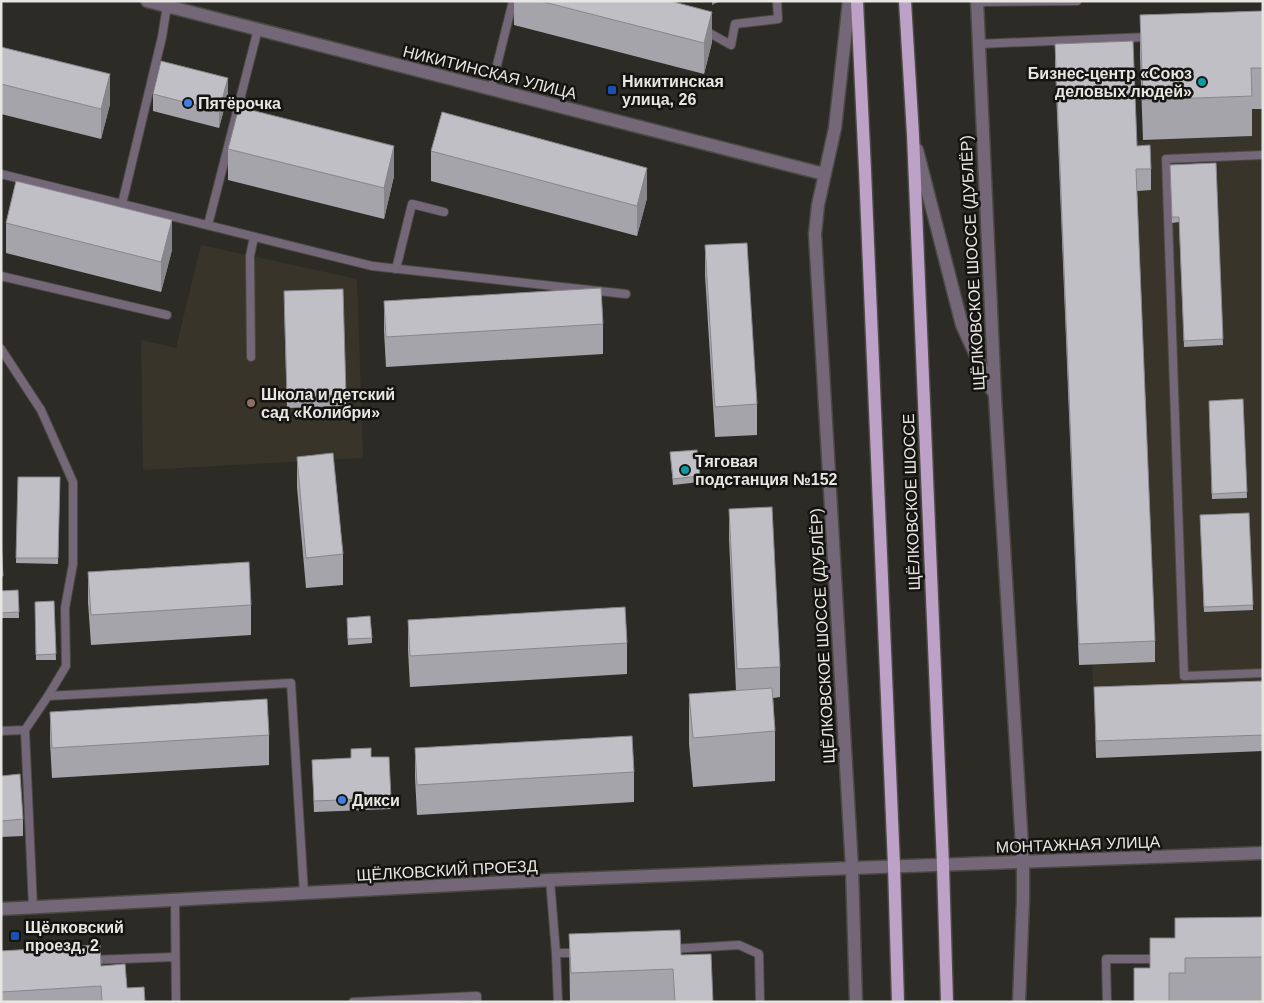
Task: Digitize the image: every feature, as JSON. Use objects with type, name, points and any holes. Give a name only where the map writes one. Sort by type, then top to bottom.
[{"type":"main road","name":"ЩЁЛКОВСКОЕ ШОССЕ","points":[[857,1],[894,866],[898,1002]]},
{"type":"main road","name":"ЩЁЛКОВСКОЕ ШОССЕ","points":[[905,1],[943,866],[947,1002]]},
{"type":"street","name":"НИКИТИНСКАЯ УЛИЦА","points":[[147,1],[824,174]]},
{"type":"street","name":"ЩЁЛКОВСКОЕ ШОССЕ (ДУБЛЁР)","points":[[849,1],[835,128],[818,205],[815,234],[852,868],[856,1002]]},
{"type":"street","name":"ЩЁЛКОВСКОЕ ШОССЕ (ДУБЛЁР)","points":[[977,2],[995,397],[1023,863],[1018,1002]]},
{"type":"street","points":[[912,135],[962,325],[995,397]]},
{"type":"street","name":"МОНТАЖНАЯ УЛИЦА","points":[[894,866],[943,866],[1263,853]]},
{"type":"street","name":"ЩЁЛКОВСКИЙ ПРОЕЗД","points":[[1,909],[550,880],[894,866]]},
{"type":"lane","points":[[491,89],[513,1]]},
{"type":"lane","points":[[696,25],[731,45],[735,24],[778,19],[777,1]]},
{"type":"lane","points":[[977,2],[1077,1]]},
{"type":"lane","points":[[122,204],[162,36],[167,6]]},
{"type":"lane","points":[[208,226],[258,29]]},
{"type":"lane","points":[[978,44],[1162,36]]},
{"type":"lane","points":[[1263,155],[1166,159],[1184,676],[1263,673]]},
{"type":"lane","points":[[1,174],[372,266],[626,294]]},
{"type":"lane","points":[[396,269],[412,204],[444,212]]},
{"type":"lane","points":[[251,357],[250,256],[254,237]]},
{"type":"lane","points":[[1,276],[167,315]]},
{"type":"lane","points":[[1,349],[41,410],[73,482],[74,564],[65,608],[66,666],[25,730],[33,907]]},
{"type":"lane","points":[[48,696],[291,683],[304,893]]},
{"type":"lane","points":[[1,731],[25,730]]},
{"type":"lane","points":[[550,880],[558,1002]]},
{"type":"lane","points":[[174,900],[176,1002]]},
{"type":"lane","points":[[666,949],[740,945],[759,954],[760,1002]]},
{"type":"lane","points":[[556,954],[591,952]]},
{"type":"lane","points":[[88,960],[175,956]]},
{"type":"lane","points":[[1106,1002],[1106,959],[1165,959]]},
{"type":"lane","points":[[354,1002],[477,996],[477,1002]]},
{"type":"shaded area","points":[[1251,109],[1263,109],[1263,751],[1096,758],[1092,665],[1079,665],[1137,141],[1251,136]]},
{"type":"shaded area","name":"Школа и детский сад «Колибри»","points":[[201,245],[357,279],[363,458],[143,470],[141,340],[176,348]]},
{"type":"building","points":[[540,1],[670,1],[712,12],[704,43]]},
{"type":"building","points":[[1263,11],[1263,68],[1251,68],[1252,96],[1143,100],[1140,15]]},
{"type":"building","points":[[1133,41],[1137,146],[1150,145],[1151,169],[1136,169],[1155,641],[1079,644],[1055,44]]},
{"type":"building","points":[[1,47],[110,74],[101,109],[1,84]]},
{"type":"building","points":[[161,61],[228,78],[219,111],[153,94]]},
{"type":"building","points":[[239,107],[394,146],[384,188],[228,149]]},
{"type":"building","points":[[442,112],[647,168],[637,206],[431,151]]},
{"type":"building","points":[[1216,163],[1223,339],[1184,341],[1179,217],[1172,217],[1170,165]]},
{"type":"building","points":[[16,181],[172,220],[161,262],[6,223]]},
{"type":"building","points":[[747,243],[757,404],[715,407],[705,245]]},
{"type":"building","points":[[601,288],[603,324],[386,337],[384,301]]},
{"type":"building","points":[[343,289],[346,395],[287,397],[284,291]]},
{"type":"building","points":[[1243,399],[1247,492],[1212,494],[1209,401]]},
{"type":"building","name":"Тяговая подстанция №152","points":[[697,450],[700,476],[673,479],[670,452]]},
{"type":"building","points":[[333,453],[343,554],[306,558],[297,457]]},
{"type":"building","points":[[18,477],[60,477],[58,558],[16,558]]},
{"type":"building","points":[[772,507],[780,667],[737,669],[729,509]]},
{"type":"building","points":[[1249,513],[1253,605],[1204,607],[1200,515]]},
{"type":"building","points":[[1,540],[3,576],[1,576]]},
{"type":"building","points":[[249,562],[251,605],[91,615],[88,572]]},
{"type":"building","points":[[18,590],[19,612],[1,613],[1,591]]},
{"type":"building","points":[[54,601],[56,654],[36,655],[35,602]]},
{"type":"building","points":[[625,607],[627,643],[410,656],[408,620]]},
{"type":"building","points":[[370,616],[372,638],[348,639],[347,618]]},
{"type":"building","points":[[1263,681],[1263,735],[1096,741],[1094,687]]},
{"type":"building","points":[[772,688],[775,731],[693,738],[689,694]]},
{"type":"building","points":[[267,699],[269,735],[52,748],[50,712]]},
{"type":"building","points":[[632,736],[634,772],[417,785],[415,748]]},
{"type":"building","points":[[371,748],[371,757],[389,757],[391,798],[314,801],[312,760],[351,758],[351,749]]},
{"type":"building","points":[[20,774],[23,819],[1,821],[1,776]]},
{"type":"building","points":[[1263,917],[1263,957],[1185,958],[1185,973],[1169,973],[1169,1002],[1134,1002],[1134,968],[1150,968],[1150,938],[1175,938],[1175,918]]},
{"type":"building","points":[[680,930],[681,955],[711,954],[713,1002],[675,1002],[673,969],[571,973],[569,934]]},
{"type":"building","points":[[100,945],[101,966],[125,964],[127,988],[144,987],[145,1002],[102,1002],[101,986],[1,992],[1,951]]},
{"type":"place","name":"Бизнес-центр «Союз деловых людей»","points":[[1202,82]]},
{"type":"place","name":"Никитинская улица, 26","points":[[612,90]]},
{"type":"place","name":"Пятёрочка","points":[[188,103]]},
{"type":"place","name":"Школа и детский сад «Колибри»","points":[[251,403]]},
{"type":"place","name":"Тяговая подстанция №152","points":[[685,470]]},
{"type":"place","name":"Дикси","points":[[342,800]]},
{"type":"place","name":"Щёлковский проезд, 2","points":[[15,936]]}]
